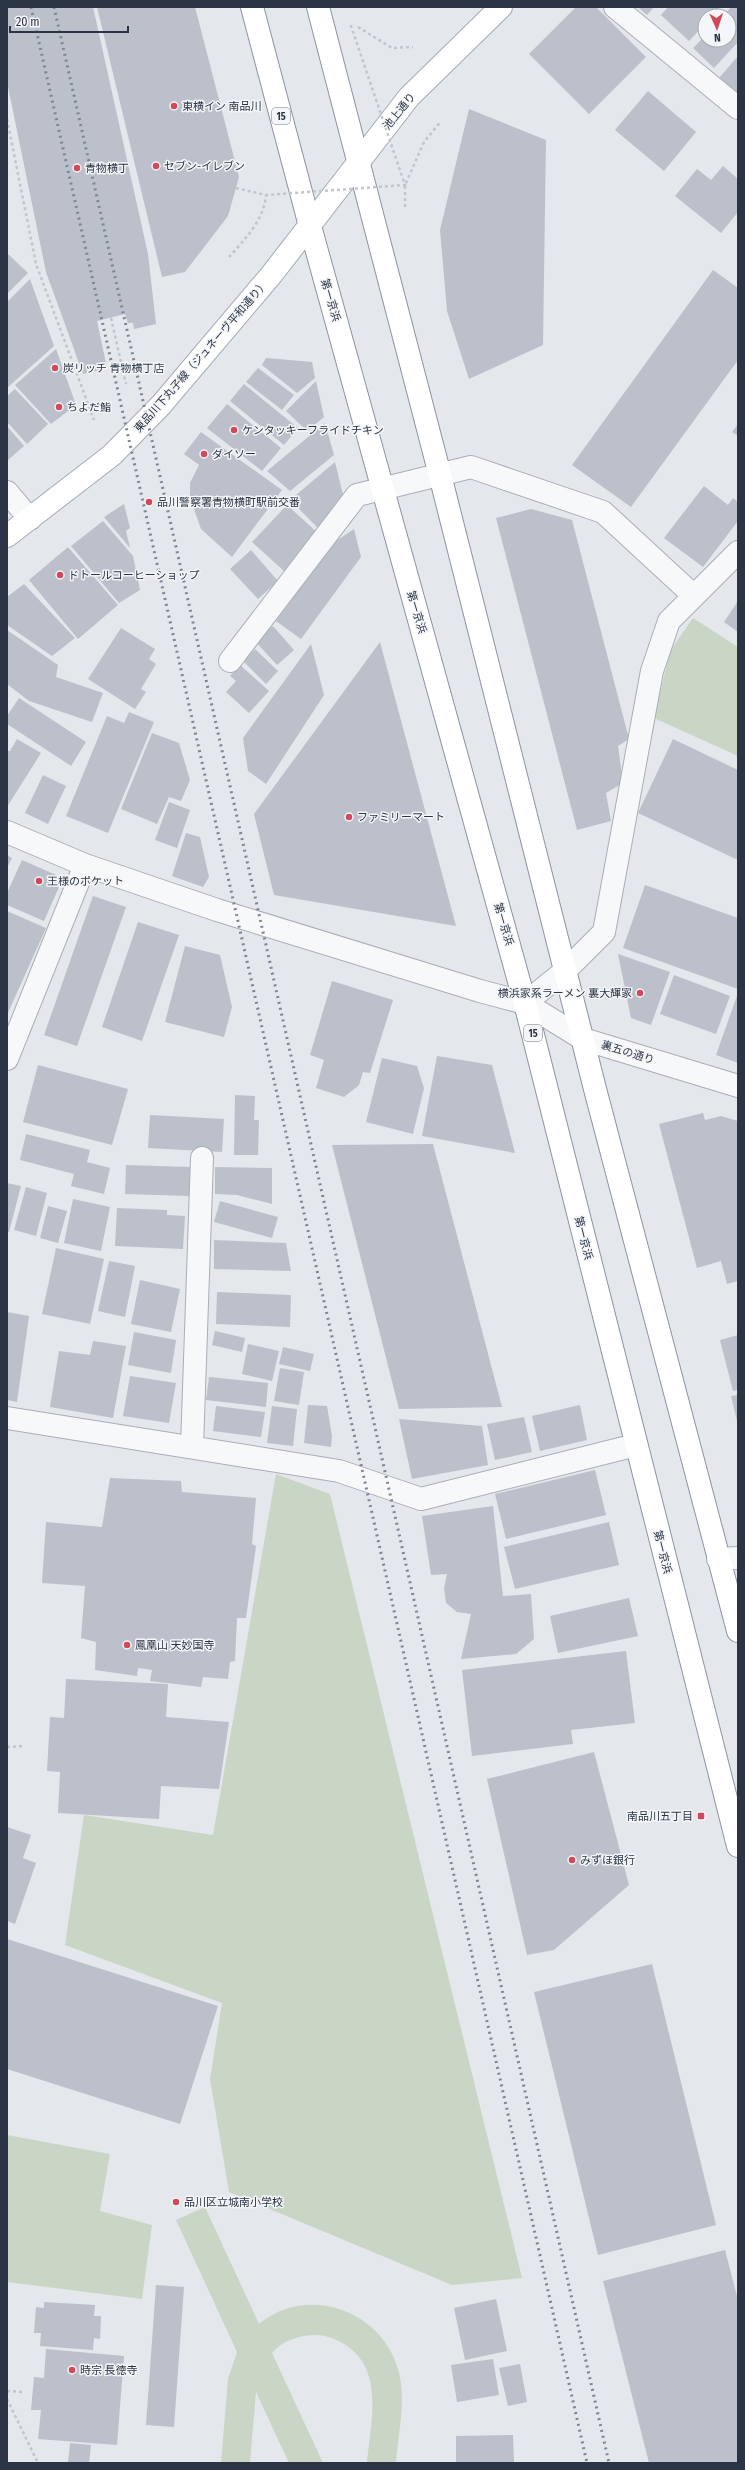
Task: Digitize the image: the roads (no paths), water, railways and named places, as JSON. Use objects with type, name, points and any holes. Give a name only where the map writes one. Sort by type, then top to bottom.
[{"type":"main road","name":"第一京浜","points":[[252,7],[310,226],[526,1003],[738,1846]]},
{"type":"main road","points":[[318,7],[440,475],[583,1039],[728,1559],[738,1631]]},
{"type":"main road","name":"池上通り","points":[[310,226],[409,97],[501,7]]},
{"type":"main road","name":"東品川下丸子線（ジュネーヴ平和通り）","points":[[7,536],[112,455],[161,405],[272,274],[310,226]]},
{"type":"street","points":[[615,7],[738,108]]},
{"type":"street","points":[[230,661],[357,495],[471,467],[603,512],[694,596]]},
{"type":"street","points":[[7,492],[30,518]]},
{"type":"street","points":[[526,1003],[566,970],[604,932],[652,671],[669,621],[737,555]]},
{"type":"street","name":"裏五の通り","points":[[7,832],[85,865],[217,910],[480,991],[526,1003],[583,1039],[738,1086]]},
{"type":"street","points":[[7,1059],[85,865]]},
{"type":"street","points":[[192,1447],[202,1158]]},
{"type":"street","points":[[7,1418],[339,1471],[421,1499],[636,1445]]},
{"type":"railway","points":[[31,7],[587,2463]]},
{"type":"railway","points":[[54,7],[609,2463]]},
{"type":"place","name":"東横イン 南品川","points":[[174,106]]},
{"type":"place","name":"セブン-イレブン","points":[[156,166]]},
{"type":"place","name":"青物横丁","points":[[77,168]]},
{"type":"place","name":"炭リッチ 青物横丁店","points":[[55,368]]},
{"type":"place","name":"ちよだ鮨","points":[[59,407]]},
{"type":"place","name":"ケンタッキーフライドチキン","points":[[234,430]]},
{"type":"place","name":"ダイソー","points":[[204,454]]},
{"type":"place","name":"品川警察署青物横町駅前交番","points":[[149,502]]},
{"type":"place","name":"ドトールコーヒーショップ","points":[[60,575]]},
{"type":"place","name":"ファミリーマート","points":[[349,817]]},
{"type":"place","name":"王様のポケット","points":[[39,881]]},
{"type":"place","name":"横浜家系ラーメン 裏大輝家","points":[[640,993]]},
{"type":"place","name":"鳳凰山 天妙国寺","points":[[127,1645]]},
{"type":"place","name":"南品川五丁目","points":[[701,1816]]},
{"type":"place","name":"みずほ銀行","points":[[572,1860]]},
{"type":"place","name":"品川区立城南小学校","points":[[176,2202]]},
{"type":"place","name":"時宗 長徳寺","points":[[72,2370]]}]
